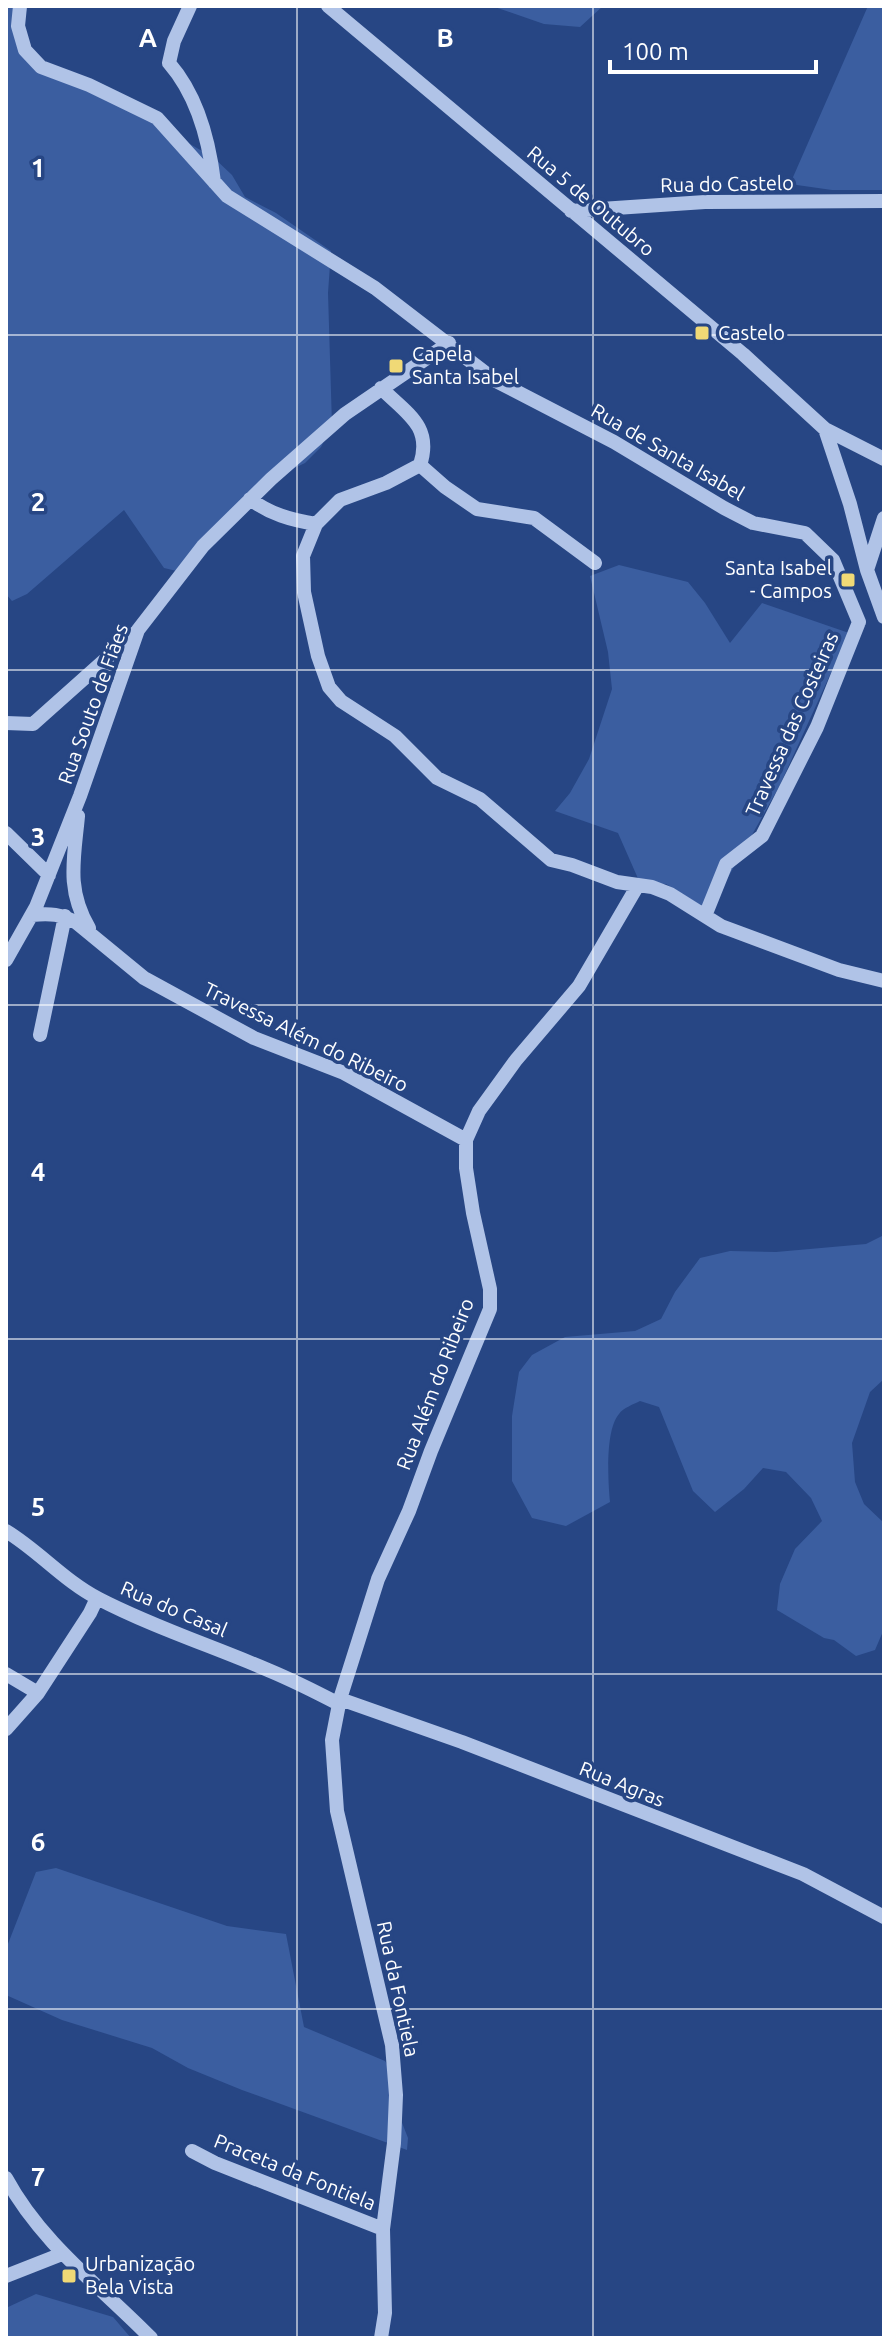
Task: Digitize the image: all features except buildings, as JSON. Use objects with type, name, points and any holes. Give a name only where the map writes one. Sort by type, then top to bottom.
[{"type":"street","name":"Rua de Santa Isabel","points":[[20,6],[18,26],[25,50],[41,67],[89,85],[157,118],[227,196],[375,288],[496,381],[614,442],[753,523],[805,533],[833,560],[859,622]]},
{"type":"street","points":[[190,6],[174,41],[169,63],[183,80],[196,108],[211,153],[214,182]]},
{"type":"street","name":"Rua 5 de Outubro","points":[[328,6],[743,354],[825,429],[884,459]]},
{"type":"street","name":"Rua do Castelo","points":[[571,211],[705,202],[884,201]]},
{"type":"street","name":"Rua Souto de Fiães","points":[[6,960],[32,915],[49,875],[138,630],[203,546],[250,499],[345,414],[449,343]]},
{"type":"street","points":[[381,388],[422,428],[425,449],[420,465],[386,483],[340,500],[316,524],[303,556],[304,592],[318,656],[329,687],[341,701],[395,736],[437,778],[480,799],[551,860],[617,882],[652,887],[670,894],[721,926],[839,970],[884,981]]},
{"type":"street","name":"Rua 5 de Outubro","points":[[825,429],[883,616]]},
{"type":"street","points":[[420,465],[477,509],[534,518],[595,563]]},
{"type":"street","points":[[250,499],[260,507],[290,520],[316,524]]},
{"type":"street","points":[[867,570],[884,518]]},
{"type":"street","points":[[859,622],[883,616]]},
{"type":"street","name":"Travessa das Costeiras","points":[[705,916],[726,864],[762,836],[817,727],[859,622]]},
{"type":"street","points":[[6,723],[33,724],[138,630]]},
{"type":"street","name":"Travessa Além do Ribeiro","points":[[80,796],[72,878],[79,912],[94,936]]},
{"type":"street","points":[[6,833],[49,875]]},
{"type":"street","name":"Rua Além do Ribeiro","points":[[340,1702],[378,1579],[409,1511],[490,1309],[490,1289],[466,1168],[466,1140],[479,1111],[516,1060],[579,986],[638,885]]},
{"type":"street","points":[[32,915],[54,913],[65,916],[40,1035]]},
{"type":"street","name":"Travessa Além do Ribeiro","points":[[65,916],[144,978],[254,1038],[344,1073],[466,1140]]},
{"type":"street","name":"Rua do Casal","points":[[6,1531],[25,1543],[56,1571],[97,1598],[340,1702]]},
{"type":"street","points":[[6,1729],[38,1693],[97,1598]]},
{"type":"street","points":[[6,1674],[38,1693]]},
{"type":"street","name":"Rua Agras","points":[[340,1702],[462,1742],[803,1874],[884,1917]]},
{"type":"street","name":"Rua da Fontiela","points":[[340,1702],[332,1740],[337,1811],[392,2045],[395,2083],[394,2143],[383,2229],[385,2313],[381,2338]]},
{"type":"street","name":"Praceta da Fontiela","points":[[192,2151],[215,2163],[383,2229]]},
{"type":"street","points":[[6,2178],[14,2193],[62,2254],[151,2338]]},
{"type":"street","points":[[6,2276],[62,2254]]},
{"type":"shaded area","points":[[6,6],[27,6],[23,31],[37,61],[214,158],[232,175],[245,197],[276,213],[331,251],[328,293],[332,425],[321,447],[305,463],[284,473],[181,572],[164,568],[124,510],[27,594],[12,601],[6,594]]},
{"type":"shaded area","points":[[492,6],[603,6],[580,27],[544,24]]},
{"type":"shaded area","points":[[868,6],[884,6],[884,190],[832,190],[790,184]]},
{"type":"shaded area","points":[[619,565],[688,582],[730,643],[762,603],[849,633],[779,787],[709,911],[666,884],[640,883],[618,833],[555,811],[570,793],[589,759],[612,689],[608,652],[590,576]]},
{"type":"shaded area","points":[[884,1235],[884,1379],[870,1392],[852,1443],[855,1482],[864,1504],[884,1523],[884,1629],[875,1650],[856,1656],[834,1640],[824,1638],[777,1610],[780,1584],[795,1549],[822,1521],[811,1498],[786,1472],[763,1468],[744,1489],[715,1512],[693,1491],[659,1407],[640,1401],[619,1414],[611,1432],[608,1456],[610,1502],[566,1526],[532,1518],[512,1481],[512,1416],[519,1372],[532,1355],[565,1337],[635,1331],[661,1319],[675,1292],[700,1258],[730,1251],[776,1252],[866,1244]]},
{"type":"shaded area","points":[[56,1868],[227,1926],[286,1934],[304,2027],[385,2061],[394,2076],[397,2110],[408,2138],[407,2150],[242,2090],[188,2068],[152,2048],[62,2020],[6,1995],[6,1949],[36,1872]]},
{"type":"shaded area","points":[[36,2294],[113,2317],[131,2338],[6,2338],[6,2308]]},
{"type":"place","name":"Castelo","points":[[702,333]]},
{"type":"place","name":"Capela Santa Isabel","points":[[396,366]]},
{"type":"place","name":"Santa Isabel - Campos","points":[[848,580]]},
{"type":"place","name":"Urbanização Bela Vista","points":[[69,2276]]}]
